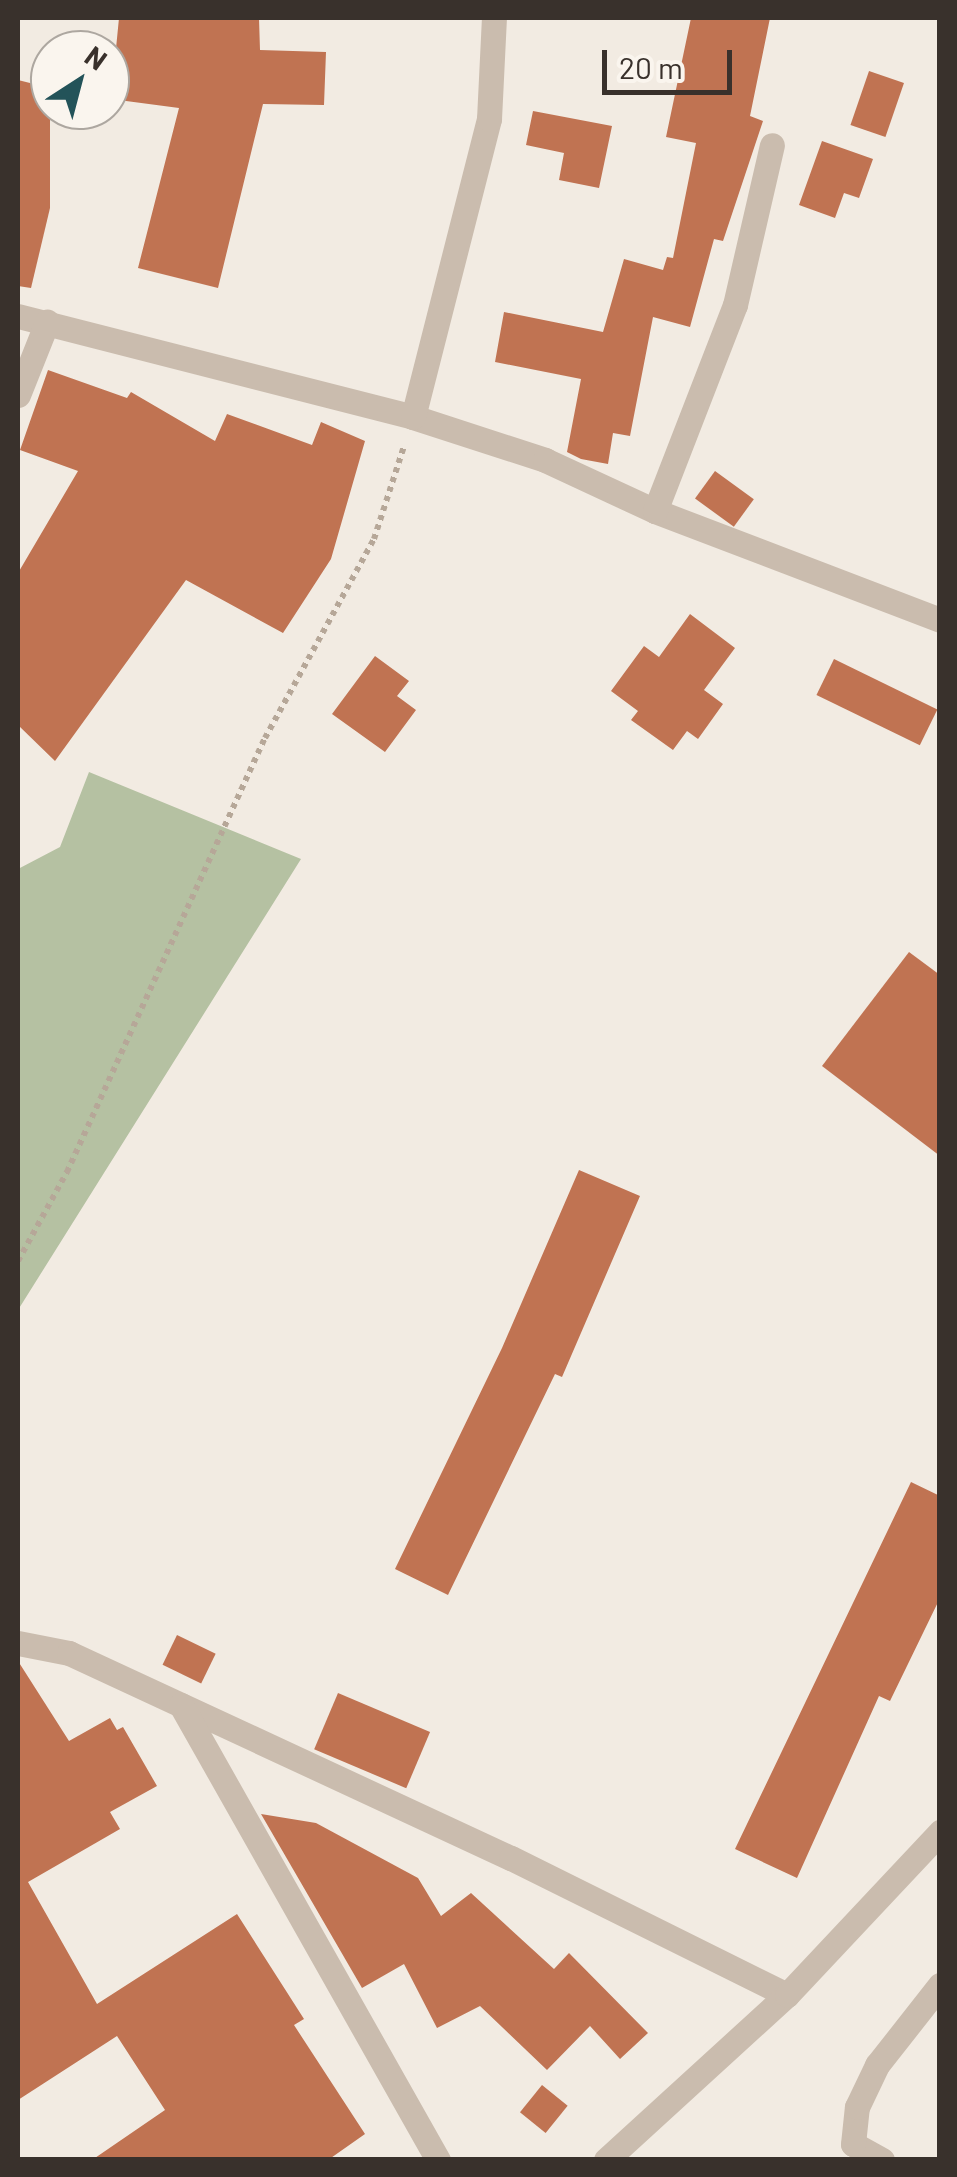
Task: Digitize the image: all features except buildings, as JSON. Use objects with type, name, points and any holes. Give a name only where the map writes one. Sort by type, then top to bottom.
[{"type":"street","points":[[413,417],[488,119],[494,18]]},
{"type":"street","points":[[656,511],[734,305],[772,146]]},
{"type":"street","points":[[18,316],[413,417],[544,460],[656,511],[940,620]]},
{"type":"street","points":[[18,395],[47,322]]},
{"type":"street","points":[[18,1643],[69,1654],[181,1705],[495,1850],[787,1996]]},
{"type":"street","points":[[181,1705],[438,2160]]},
{"type":"street","points":[[606,2160],[787,1996],[937,1844]]},
{"type":"street","points":[[882,2160],[846,2152],[857,2107],[877,2066],[940,1985]]},
{"type":"path","points":[[18,1261],[68,1172],[264,738],[374,538],[413,417]]},
{"type":"green space","points":[[89,772],[301,859],[18,1310],[18,869],[60,847]]}]
